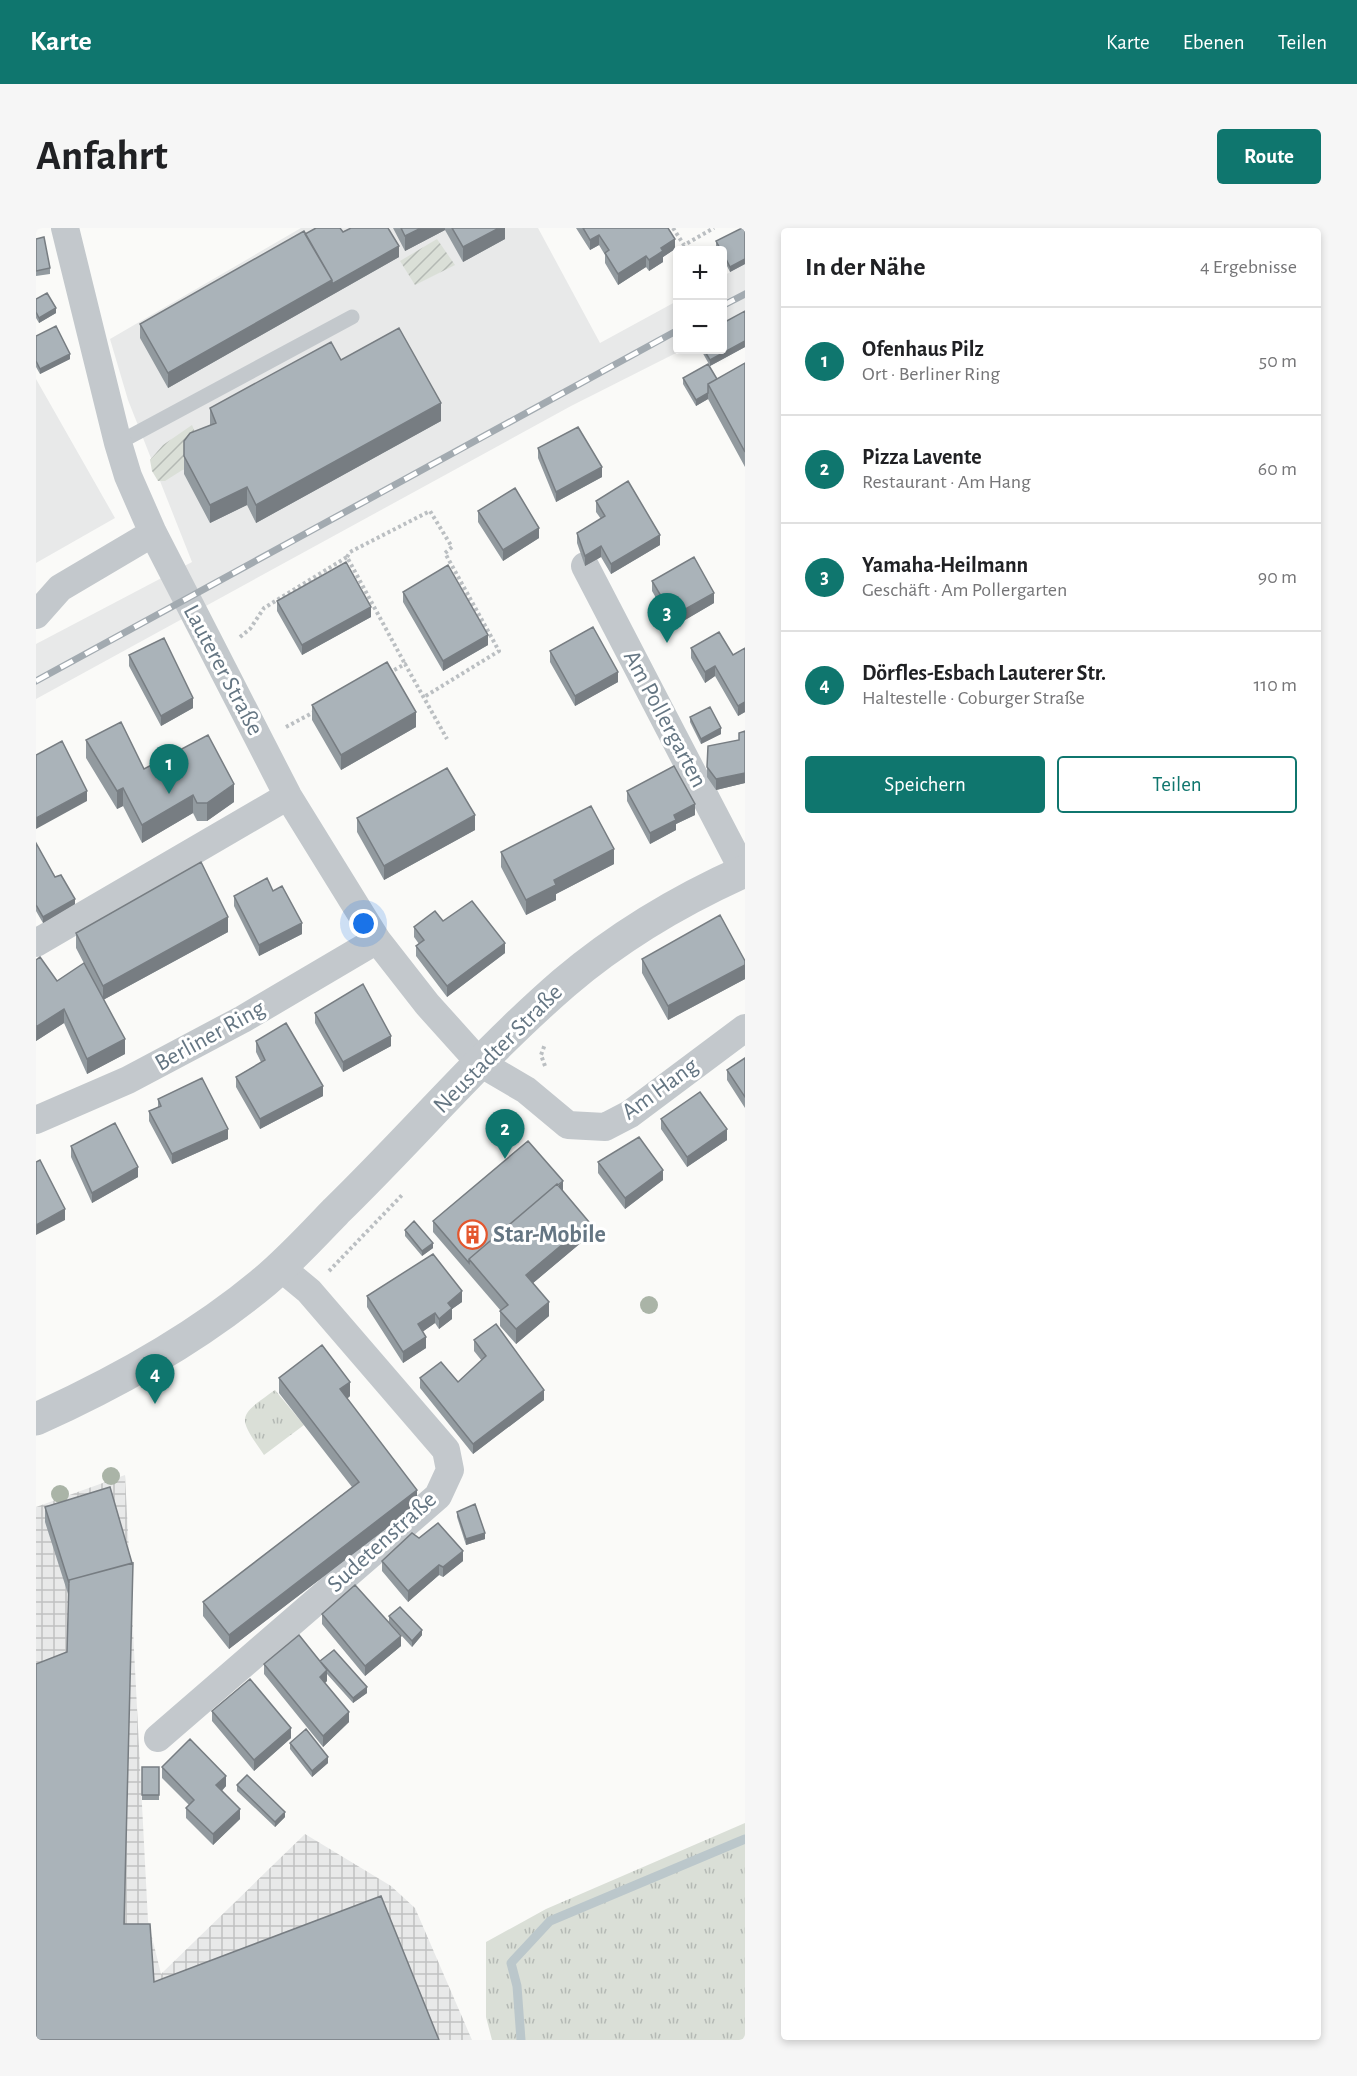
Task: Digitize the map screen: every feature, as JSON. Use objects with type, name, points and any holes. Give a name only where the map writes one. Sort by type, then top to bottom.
[{"type":"street","name":"Lauterer Straße","points":[[65,228],[118,442],[128,476],[153,533],[288,796],[377,940],[427,1004],[480,1063]]},
{"type":"street","points":[[36,615],[60,588],[153,533]]},
{"type":"street","name":"Am Pollergarten","points":[[585,566],[745,872]]},
{"type":"street","points":[[36,943],[288,796]]},
{"type":"street","name":"Neustadter Straße","points":[[36,1419],[94,1393],[168,1351],[264,1282],[408,1140],[480,1063],[565,983],[644,924],[693,895],[745,872]]},
{"type":"street","name":"Berliner Ring","points":[[36,1120],[128,1080],[243,1019],[377,940]]},
{"type":"street","name":"Am Hang","points":[[480,1063],[526,1089],[568,1125],[605,1127],[630,1114],[745,1028]]},
{"type":"street","name":"Sudetenstraße","points":[[158,1738],[438,1496],[450,1470],[446,1450],[395,1387],[309,1291],[280,1267]]},
{"type":"lane","points":[[118,442],[352,317]]},
{"type":"path","points":[[673,228],[684,245],[714,228]]},
{"type":"path","points":[[214,654],[250,630],[264,608],[347,557],[350,552],[430,511],[452,547],[445,553],[499,651],[424,697]]},
{"type":"path","points":[[347,557],[447,739]]},
{"type":"path","points":[[384,675],[405,664]]},
{"type":"path","points":[[260,741],[322,708]]},
{"type":"shaded area","points":[[301,228],[538,228],[600,343],[673,303],[674,354],[571,406],[36,699],[36,644],[192,562],[128,400],[110,339]]},
{"type":"shaded area","points":[[745,264],[745,316],[727,326],[727,300],[727,274]]},
{"type":"shaded area","points":[[36,379],[115,518],[36,563]]},
{"type":"shaded area","points":[[125,1475],[148,1921],[161,1974],[305,1834],[391,1886],[415,1908],[472,2040],[36,2040],[36,1507]]},
{"type":"green space","points":[[437,239],[455,265],[415,285],[400,261]]},
{"type":"green space","points":[[192,425],[201,447],[184,459],[184,469],[165,481],[158,481],[152,471],[150,460],[163,445]]},
{"type":"green space","points":[[275,1390],[304,1425],[264,1455],[249,1432],[245,1418],[253,1406]]},
{"type":"green space","points":[[745,1823],[745,2040],[492,2040],[486,2017],[486,1942],[546,1909]]},
{"type":"building","points":[[316,228],[340,228],[343,232],[351,228],[388,228],[399,246],[332,284],[332,280],[305,234]]},
{"type":"building","points":[[401,228],[421,228],[405,236]]},
{"type":"building","points":[[452,228],[499,228],[463,247]]},
{"type":"building","points":[[583,228],[668,228],[675,239],[649,260],[646,256],[618,274],[605,253],[609,250],[599,235],[590,240]]},
{"type":"building","points":[[745,228],[745,259],[730,267],[727,261],[727,246],[719,246],[716,241]]},
{"type":"building","points":[[304,231],[332,280],[168,373],[140,324]]},
{"type":"building","points":[[44,237],[50,268],[36,271],[36,239]]},
{"type":"building","points":[[47,293],[56,308],[39,318],[36,312],[36,299]]},
{"type":"building","points":[[745,311],[745,341],[727,351],[727,321]]},
{"type":"building","points":[[56,326],[70,354],[40,369],[36,361],[36,336]]},
{"type":"building","points":[[399,328],[441,403],[256,505],[247,487],[210,505],[184,456],[184,441],[190,433],[216,423],[210,408],[331,342],[341,360]]},
{"type":"building","points":[[706,354],[721,354],[710,360]]},
{"type":"building","points":[[745,363],[745,452],[708,384]]},
{"type":"building","points":[[708,364],[717,379],[708,384],[708,393],[696,400],[683,378]]},
{"type":"building","points":[[578,427],[602,467],[556,492],[538,448]]},
{"type":"building","points":[[628,481],[660,535],[611,564],[601,546],[585,556],[577,533],[605,516],[596,501]]},
{"type":"building","points":[[515,488],[539,528],[503,550],[478,511]]},
{"type":"building","points":[[694,557],[714,593],[673,616],[652,581]]},
{"type":"building","points":[[346,562],[371,607],[302,645],[277,601]]},
{"type":"building","points":[[448,565],[488,635],[443,661],[403,592]]},
{"type":"building","points":[[593,627],[618,672],[575,696],[550,651]]},
{"type":"building","points":[[719,632],[733,655],[745,648],[745,702],[738,706],[715,666],[705,672],[691,648]]},
{"type":"building","points":[[164,638],[193,698],[161,716],[129,655]]},
{"type":"building","points":[[387,662],[416,712],[341,755],[312,705]]},
{"type":"building","points":[[710,707],[721,728],[701,739],[690,717]]},
{"type":"building","points":[[121,722],[144,769],[208,735],[234,784],[207,803],[197,803],[193,795],[142,825],[123,788],[117,791],[86,740]]},
{"type":"building","points":[[745,731],[745,773],[716,779],[707,767],[708,746],[739,740],[739,733]]},
{"type":"building","points":[[62,741],[87,791],[36,818],[36,755]]},
{"type":"building","points":[[674,766],[695,804],[674,815],[676,820],[650,833],[627,791]]},
{"type":"building","points":[[447,768],[475,815],[384,866],[357,818]]},
{"type":"building","points":[[591,806],[614,849],[554,880],[556,885],[526,900],[501,852]]},
{"type":"building","points":[[36,843],[55,877],[61,875],[75,899],[43,917],[36,905]]},
{"type":"building","points":[[201,862],[228,917],[103,986],[76,933]]},
{"type":"building","points":[[267,878],[273,891],[282,886],[302,923],[259,945],[234,896]]},
{"type":"building","points":[[472,901],[505,943],[447,986],[416,946],[424,940],[414,927],[435,911],[443,921]]},
{"type":"building","points":[[720,915],[745,965],[668,1006],[642,959]]},
{"type":"building","points":[[40,957],[57,981],[84,963],[125,1039],[87,1059],[64,1009],[36,1027],[36,960]]},
{"type":"building","points":[[363,984],[391,1036],[343,1062],[315,1013]]},
{"type":"building","points":[[286,1023],[323,1086],[260,1119],[236,1077],[265,1060],[256,1041]]},
{"type":"building","points":[[745,1058],[745,1097],[727,1070]]},
{"type":"building","points":[[202,1078],[228,1129],[172,1154],[149,1111],[161,1106],[158,1099]]},
{"type":"building","points":[[700,1092],[727,1129],[687,1157],[661,1119]]},
{"type":"building","points":[[115,1123],[138,1167],[92,1193],[71,1146]]},
{"type":"building","points":[[639,1137],[663,1170],[625,1198],[598,1162]]},
{"type":"building","points":[[528,1141],[563,1181],[469,1259],[469,1263],[433,1221]]},
{"type":"building","points":[[40,1160],[65,1209],[36,1225],[36,1162]]},
{"type":"building","points":[[557,1184],[589,1222],[526,1275],[549,1302],[516,1329],[500,1311],[508,1305],[469,1259]]},
{"type":"building","points":[[414,1221],[433,1243],[422,1251],[405,1230]]},
{"type":"building","points":[[433,1254],[462,1291],[448,1303],[452,1308],[439,1319],[435,1313],[418,1324],[426,1337],[403,1352],[367,1296]]},
{"type":"building","points":[[496,1324],[544,1390],[473,1444],[420,1378],[441,1362],[458,1382],[486,1356],[474,1340]]},
{"type":"building","points":[[322,1345],[350,1382],[340,1389],[417,1490],[229,1635],[203,1602],[359,1482],[279,1378]]},
{"type":"building","points":[[110,1487],[132,1563],[69,1580],[69,1583],[45,1507]]},
{"type":"building","points":[[475,1504],[485,1533],[466,1539],[457,1512]]},
{"type":"building","points":[[438,1523],[463,1551],[443,1567],[439,1565],[408,1591],[382,1561],[412,1533],[419,1538]]},
{"type":"building","points":[[133,1563],[124,1924],[150,1924],[154,1982],[381,1896],[439,2040],[36,2040],[36,1664],[67,1652],[69,1580]]},
{"type":"building","points":[[355,1585],[401,1636],[365,1666],[322,1614]]},
{"type":"building","points":[[400,1607],[422,1630],[412,1641],[389,1616]]},
{"type":"building","points":[[299,1635],[327,1670],[320,1677],[349,1712],[323,1736],[264,1664]]},
{"type":"building","points":[[334,1650],[367,1687],[353,1698],[320,1661]]},
{"type":"building","points":[[250,1679],[291,1728],[254,1760],[212,1711]]},
{"type":"building","points":[[306,1729],[328,1757],[312,1771],[290,1743]]},
{"type":"building","points":[[190,1739],[226,1776],[216,1785],[240,1809],[213,1834],[186,1808],[194,1800],[162,1767]]},
{"type":"building","points":[[142,1767],[159,1767],[159,1795],[142,1795]]},
{"type":"building","points":[[247,1775],[285,1812],[275,1822],[237,1785]]},
{"type":"waterway","points":[[521,2040],[517,1986],[511,1963],[550,1921],[745,1839]]},
{"type":"railway","points":[[727,303],[745,294]]},
{"type":"railway","points":[[36,681],[673,333]]},
{"type":"place","name":"Yamaha-Heilmann","points":[[667,643]]},
{"type":"place","name":"Ofenhaus Pilz","points":[[169,794]]},
{"type":"place","name":"Pizza Lavente","points":[[505,1159]]},
{"type":"place","name":"Star-Mobile","points":[[472,1235]]},
{"type":"place","name":"Dörfles-Esbach Lauterer Str.","points":[[155,1404]]}]
